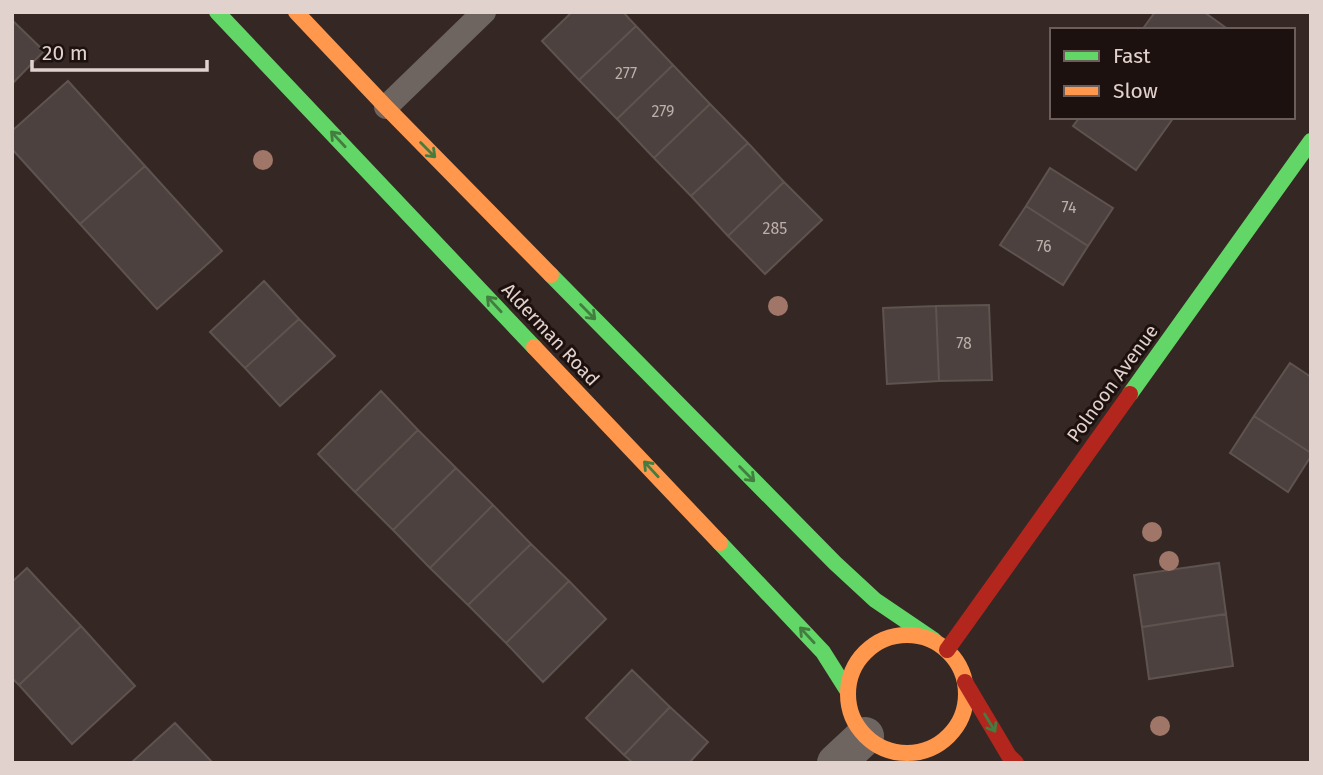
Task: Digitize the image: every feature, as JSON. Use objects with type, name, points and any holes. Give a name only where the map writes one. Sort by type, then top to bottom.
[{"type":"street","name":"Alderman Road","points":[[217,12],[823,652],[847,690]]},
{"type":"street","name":"Alderman Road","points":[[296,12],[835,563],[875,600],[941,645]]},
{"type":"street","name":"Polnoon Avenue","points":[[941,645],[1311,141]]},
{"type":"street","points":[[965,682],[966,705],[960,723],[948,738],[917,759],[873,744],[858,729],[849,710],[847,690],[852,670],[863,654],[878,642],[896,636],[915,635],[941,645],[960,667],[965,682],[1009,756],[1016,763]]},
{"type":"street","points":[[836,763],[865,736]]},
{"type":"lane","points":[[386,107],[484,12]]},
{"type":"building","points":[[572,12],[623,12],[636,26],[579,80],[542,41]]},
{"type":"building","points":[[1155,12],[1204,12],[1226,28],[1143,28]]},
{"type":"building","points":[[12,20],[44,51],[12,84]]},
{"type":"building","points":[[636,26],[673,65],[617,119],[579,80]]},
{"type":"building","points":[[673,65],[710,104],[654,158],[617,119]]},
{"type":"building","points":[[68,81],[145,166],[80,224],[12,149],[12,131]]},
{"type":"building","points":[[710,104],[748,143],[691,196],[654,158]]},
{"type":"building","points":[[1078,119],[1173,119],[1136,170],[1073,126]]},
{"type":"building","points":[[748,143],[784,182],[728,236],[691,196]]},
{"type":"building","points":[[145,166],[222,251],[157,309],[80,224]]},
{"type":"building","points":[[1050,168],[1113,208],[1088,246],[1026,206]]},
{"type":"building","points":[[784,182],[822,220],[765,274],[728,236]]},
{"type":"building","points":[[1026,206],[1088,246],[1063,285],[1000,245]]},
{"type":"building","points":[[264,281],[299,319],[245,368],[210,332]]},
{"type":"building","points":[[989,305],[992,380],[939,381],[936,306]]},
{"type":"building","points":[[936,306],[939,381],[887,384],[883,308]]},
{"type":"building","points":[[299,319],[335,356],[280,406],[245,368]]},
{"type":"building","points":[[1290,363],[1311,377],[1311,453],[1254,416]]},
{"type":"building","points":[[381,391],[418,430],[355,492],[318,454]]},
{"type":"building","points":[[1254,416],[1311,453],[1288,492],[1230,453]]},
{"type":"building","points":[[418,430],[456,468],[393,530],[355,492]]},
{"type":"building","points":[[456,468],[493,505],[430,568],[393,530]]},
{"type":"building","points":[[493,505],[531,544],[468,605],[430,568]]},
{"type":"building","points":[[531,544],[569,581],[506,643],[468,605]]},
{"type":"building","points":[[1219,563],[1226,614],[1142,627],[1134,575]]},
{"type":"building","points":[[27,568],[81,626],[19,685],[12,678],[12,582]]},
{"type":"building","points":[[569,581],[606,619],[543,682],[506,643]]},
{"type":"building","points":[[1226,614],[1233,666],[1149,679],[1142,627]]},
{"type":"building","points":[[81,626],[135,686],[72,744],[19,685]]},
{"type":"building","points":[[632,670],[670,707],[624,755],[586,718]]},
{"type":"building","points":[[670,707],[708,742],[689,763],[633,763],[624,755]]},
{"type":"building","points":[[175,723],[213,763],[131,763]]},
{"type":"traffic: fast","points":[[217,12],[534,347]]},
{"type":"traffic: fast","points":[[1130,394],[1311,141]]},
{"type":"traffic: fast","points":[[551,275],[835,563],[875,600],[934,640]]},
{"type":"traffic: fast","points":[[720,543],[823,652],[847,690]]},
{"type":"traffic: slow","points":[[296,12],[551,275]]},
{"type":"traffic: slow","points":[[534,347],[720,543]]},
{"type":"traffic: slow","points":[[907,635],[930,639],[949,652],[962,671],[966,694],[962,717],[949,736],[930,749],[907,753],[884,749],[865,736],[852,717],[848,694],[852,671],[865,652],[884,639],[907,635]]},
{"type":"traffic: jam","points":[[947,650],[1130,394]]},
{"type":"traffic: jam","points":[[965,682],[1009,756],[1016,763]]}]
